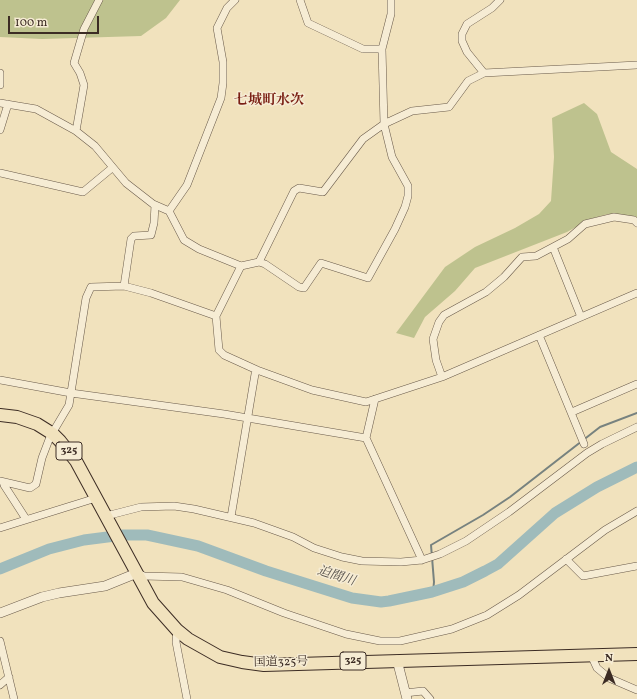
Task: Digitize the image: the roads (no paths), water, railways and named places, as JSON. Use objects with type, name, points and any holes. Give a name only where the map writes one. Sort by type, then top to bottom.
[{"type":"highway","name":"国道325号","points":[[0,415],[16,417],[37,424],[53,434],[76,462],[153,603],[188,640],[209,652],[231,660],[253,664],[637,654]]},
{"type":"street","points":[[76,131],[84,85],[74,63],[84,29],[99,0]]},
{"type":"street","points":[[169,211],[187,185],[221,98],[224,83],[224,62],[217,28],[228,8],[235,0]]},
{"type":"street","points":[[300,0],[308,23],[363,49],[382,50]]},
{"type":"street","points":[[0,103],[36,109],[76,131],[95,146],[126,183],[155,205],[169,211],[184,240],[191,245],[241,266],[259,262],[265,264],[299,287],[304,288],[321,263],[368,278],[395,229],[405,207],[408,196],[408,186],[392,157],[384,124],[382,50],[391,14],[391,0]]},
{"type":"street","points":[[484,73],[467,52],[462,41],[462,34],[467,24],[492,8],[500,0]]},
{"type":"street","points":[[259,262],[288,200],[294,191],[299,188],[323,192],[363,139],[384,124],[412,111],[449,107],[468,80],[484,73],[637,65]]},
{"type":"street","points":[[0,73],[0,85]]},
{"type":"street","points":[[0,130],[8,104]]},
{"type":"street","points":[[0,173],[83,192],[112,168]]},
{"type":"street","points":[[124,286],[131,239],[134,236],[151,235],[154,223],[155,205]]},
{"type":"street","points":[[442,376],[436,360],[433,339],[439,322],[444,316],[486,292],[504,277],[522,257],[536,256],[568,239],[585,224],[614,217],[634,220],[637,223]]},
{"type":"street","points":[[553,247],[581,317]]},
{"type":"street","points":[[241,266],[216,316],[219,350],[224,355],[257,370],[312,390],[366,402],[442,376],[637,292]]},
{"type":"street","points":[[2,481],[34,487],[42,458],[69,405],[86,298],[91,287],[124,286],[151,293],[216,316]]},
{"type":"street","points":[[539,335],[584,444]]},
{"type":"street","points":[[231,516],[255,374],[257,370]]},
{"type":"street","points":[[0,380],[71,393],[248,418],[366,438]]},
{"type":"street","points":[[572,412],[637,384]]},
{"type":"street","points":[[375,399],[366,438],[422,560]]},
{"type":"street","points":[[107,518],[141,507],[174,506],[231,516],[293,537],[314,548],[342,557],[370,562],[422,560],[440,554],[466,542],[592,450],[637,427]]},
{"type":"street","points":[[2,481],[26,519]]},
{"type":"street","points":[[0,528],[96,498]]},
{"type":"street","points":[[0,613],[42,597],[105,586],[137,573],[144,576],[177,576],[205,583],[284,613],[346,634],[371,640],[391,642],[437,634],[487,615],[519,595],[605,530],[637,511]]},
{"type":"street","points":[[566,559],[583,576],[637,566]]},
{"type":"street","points":[[177,630],[176,642],[187,699]]},
{"type":"street","points":[[0,641],[14,699]]},
{"type":"street","points":[[591,655],[597,668],[608,678],[637,690]]},
{"type":"street","points":[[397,660],[406,696],[422,691],[430,699]]},
{"type":"street","points":[[0,686],[9,677]]},
{"type":"waterway","points":[[433,592],[434,582],[431,545],[483,515],[510,497],[600,427],[637,413]]},
{"type":"waterway","name":"迫間川","points":[[0,569],[49,549],[84,540],[123,535],[147,535],[198,546],[266,571],[352,598],[381,602],[389,601],[432,592],[463,582],[498,564],[555,513],[597,487],[637,467]]},
{"type":"district","name":"七城町水次","points":[[269,101]]}]
